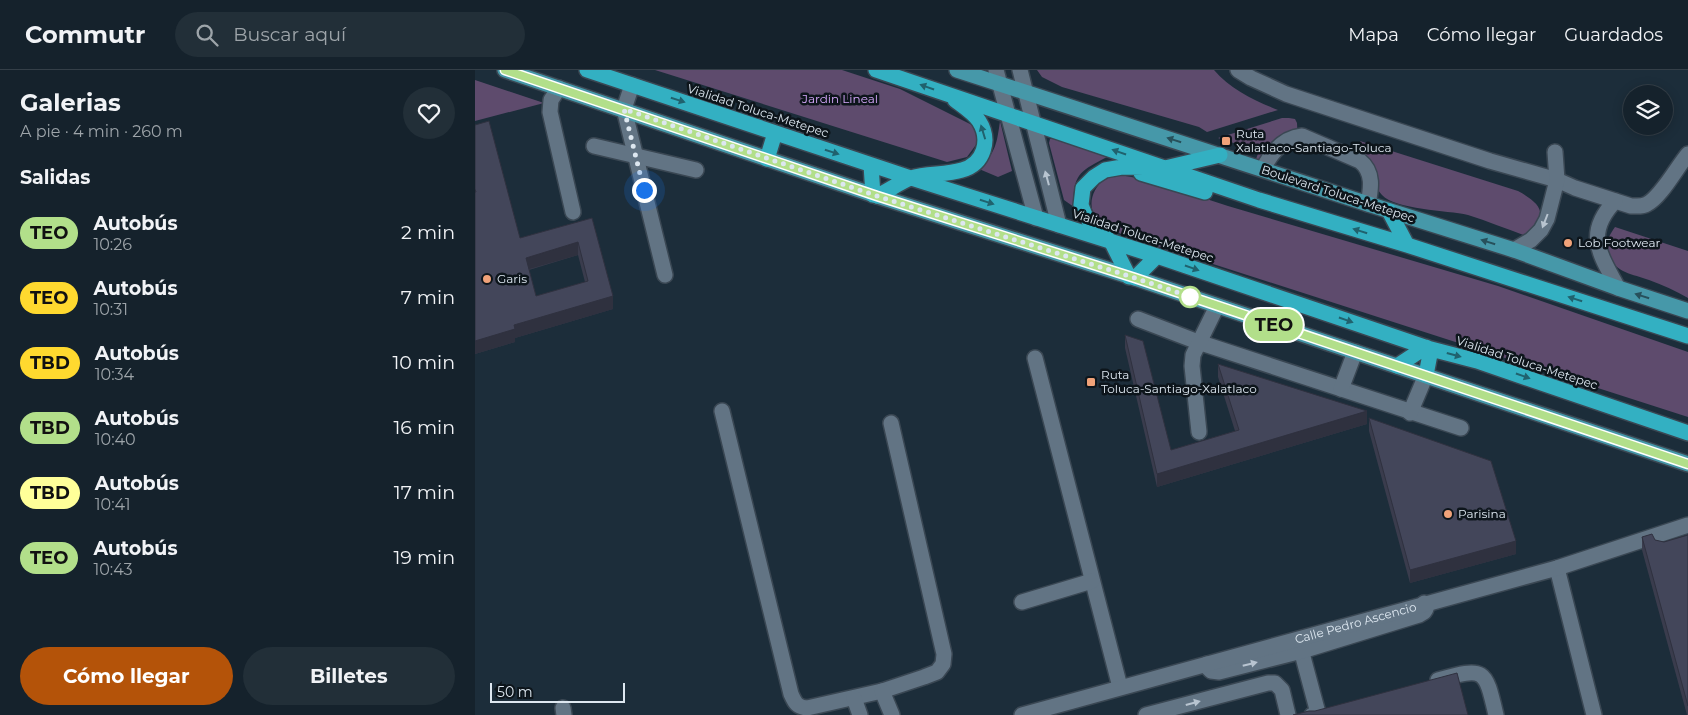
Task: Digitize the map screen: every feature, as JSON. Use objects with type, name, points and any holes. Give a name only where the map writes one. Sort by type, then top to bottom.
[{"type":"highway","name":"Vialidad Toluca-Metepec","points":[[587,70],[871,165],[1157,256],[1428,348],[1477,361],[1688,433]]},
{"type":"highway","points":[[876,70],[1259,200],[1407,244],[1688,336]]},
{"type":"highway","points":[[871,165],[875,196],[911,178],[962,170],[976,163],[984,152],[983,130],[978,119],[948,95]]},
{"type":"highway","points":[[767,158],[775,133]]},
{"type":"highway","points":[[1157,256],[1132,277],[1112,243],[1085,215],[1081,205],[1083,188],[1094,177],[1105,170],[1122,167],[1165,168],[1220,155]]},
{"type":"highway","points":[[1122,167],[1204,192],[1259,200]]},
{"type":"highway","points":[[1389,211],[1407,244]]},
{"type":"highway","points":[[1397,366],[1428,348]]},
{"type":"highway","points":[[1426,375],[1428,348]]},
{"type":"main road","points":[[505,70],[875,196],[1132,277],[1688,464]]},
{"type":"main road","name":"Boulevard Toluca-Metepec","points":[[957,70],[998,77],[1025,93],[1514,250],[1688,311]]},
{"type":"street","points":[[1020,70],[1059,225]]},
{"type":"street","points":[[1238,70],[1286,94],[1490,161],[1557,180],[1575,188],[1631,206],[1649,204],[1688,154]]},
{"type":"street","points":[[998,77],[1006,114],[1036,218]]},
{"type":"street","points":[[632,85],[624,109],[665,275]]},
{"type":"street","points":[[559,88],[551,100],[550,112],[573,212]]},
{"type":"street","points":[[1263,169],[1269,157],[1285,141],[1302,136],[1365,164],[1372,188],[1368,204]]},
{"type":"street","points":[[594,146],[696,170]]},
{"type":"street","points":[[1514,250],[1531,240],[1541,230],[1547,219],[1557,180],[1555,152]]},
{"type":"street","points":[[1615,201],[1598,224],[1597,235],[1601,255],[1618,288]]},
{"type":"street","points":[[1199,432],[1192,366],[1193,355],[1217,306]]},
{"type":"street","points":[[1138,319],[1198,342],[1461,428]]},
{"type":"street","points":[[1341,389],[1355,352]]},
{"type":"street","points":[[1035,358],[1121,687]]},
{"type":"street","points":[[1411,413],[1426,375]]},
{"type":"street","points":[[722,411],[791,694],[799,707],[807,708],[882,691],[924,678],[937,672],[943,664],[944,654],[891,423]]},
{"type":"street","name":"Calle Pedro Ascencio","points":[[1023,715],[1207,664],[1300,645],[1424,603],[1557,568],[1688,525]]},
{"type":"street","points":[[1661,546],[1688,538]]},
{"type":"street","points":[[1557,568],[1594,715]]},
{"type":"street","points":[[1022,602],[1092,581]]},
{"type":"street","points":[[1300,645],[1315,714],[1337,708]]},
{"type":"street","points":[[1419,685],[1466,672],[1476,673],[1485,677],[1496,715]]},
{"type":"street","points":[[1146,715],[1267,683],[1275,683],[1282,690],[1288,715]]},
{"type":"street","points":[[882,691],[892,715]]},
{"type":"street","points":[[853,698],[860,715]]},
{"type":"green space","name":"Jardin Lineal","points":[[655,70],[842,70],[900,89],[974,126],[978,142],[967,157],[947,162]]},
{"type":"green space","points":[[1037,70],[1214,70],[1220,77],[1243,94],[1278,110],[1207,132],[1199,127],[1062,87],[1042,77]]},
{"type":"green space","points":[[475,80],[544,103],[475,121]]},
{"type":"green space","points":[[1282,118],[1295,119],[1298,143],[1260,160],[1256,159],[1259,151],[1218,138]]},
{"type":"green space","points":[[1000,121],[1012,171],[998,177],[979,169],[989,158],[995,147]]},
{"type":"green space","points":[[1055,138],[1107,157],[1090,166],[1076,181],[1074,207],[1064,200],[1049,143],[1050,139]]},
{"type":"green space","points":[[1360,141],[1518,191],[1537,206],[1540,211],[1538,222],[1534,229],[1526,236],[1468,215],[1410,207],[1389,200],[1382,195],[1375,184]]},
{"type":"green space","points":[[1120,175],[1148,180],[1228,206],[1498,286],[1688,352],[1688,417],[1123,235],[1099,221],[1092,211],[1091,205],[1096,188],[1100,183],[1107,178]]},
{"type":"green space","points":[[1615,227],[1688,251],[1688,298],[1659,284],[1625,272],[1616,266],[1609,255],[1607,247],[1609,237]]},
{"type":"building","points":[[489,121],[520,238],[592,218],[613,296],[514,325],[515,329],[475,341],[475,125]],"holes":[[[578,242],[588,281],[536,296],[526,258]]]},
{"type":"building","points":[[1125,335],[1143,341],[1171,450],[1239,430],[1218,364],[1367,411],[1157,474]]},
{"type":"building","name":"Parisina","points":[[1369,418],[1491,461],[1516,541],[1410,570]]},
{"type":"building","points":[[1652,534],[1655,540],[1664,542],[1688,535],[1688,706],[1642,537]]},
{"type":"building","points":[[1457,673],[1468,715],[1293,715],[1315,711]]},
{"type":"bus line","name":"TEO","points":[[505,70],[877,196],[1135,278],[1688,464]]},
{"type":"place","name":"Ruta Xalatlaco-Santiago-Toluca","points":[[1226,141]]},
{"type":"place","name":"Lob Footwear","points":[[1568,243]]},
{"type":"place","name":"Garis","points":[[487,279]]},
{"type":"place","name":"Ruta Toluca-Santiago-Xalatlaco","points":[[1091,382]]},
{"type":"place","name":"Parisina","points":[[1448,514]]},
{"type":"route","points":[[644,190],[624,109],[877,196],[1197,299],[1190,297]]}]
